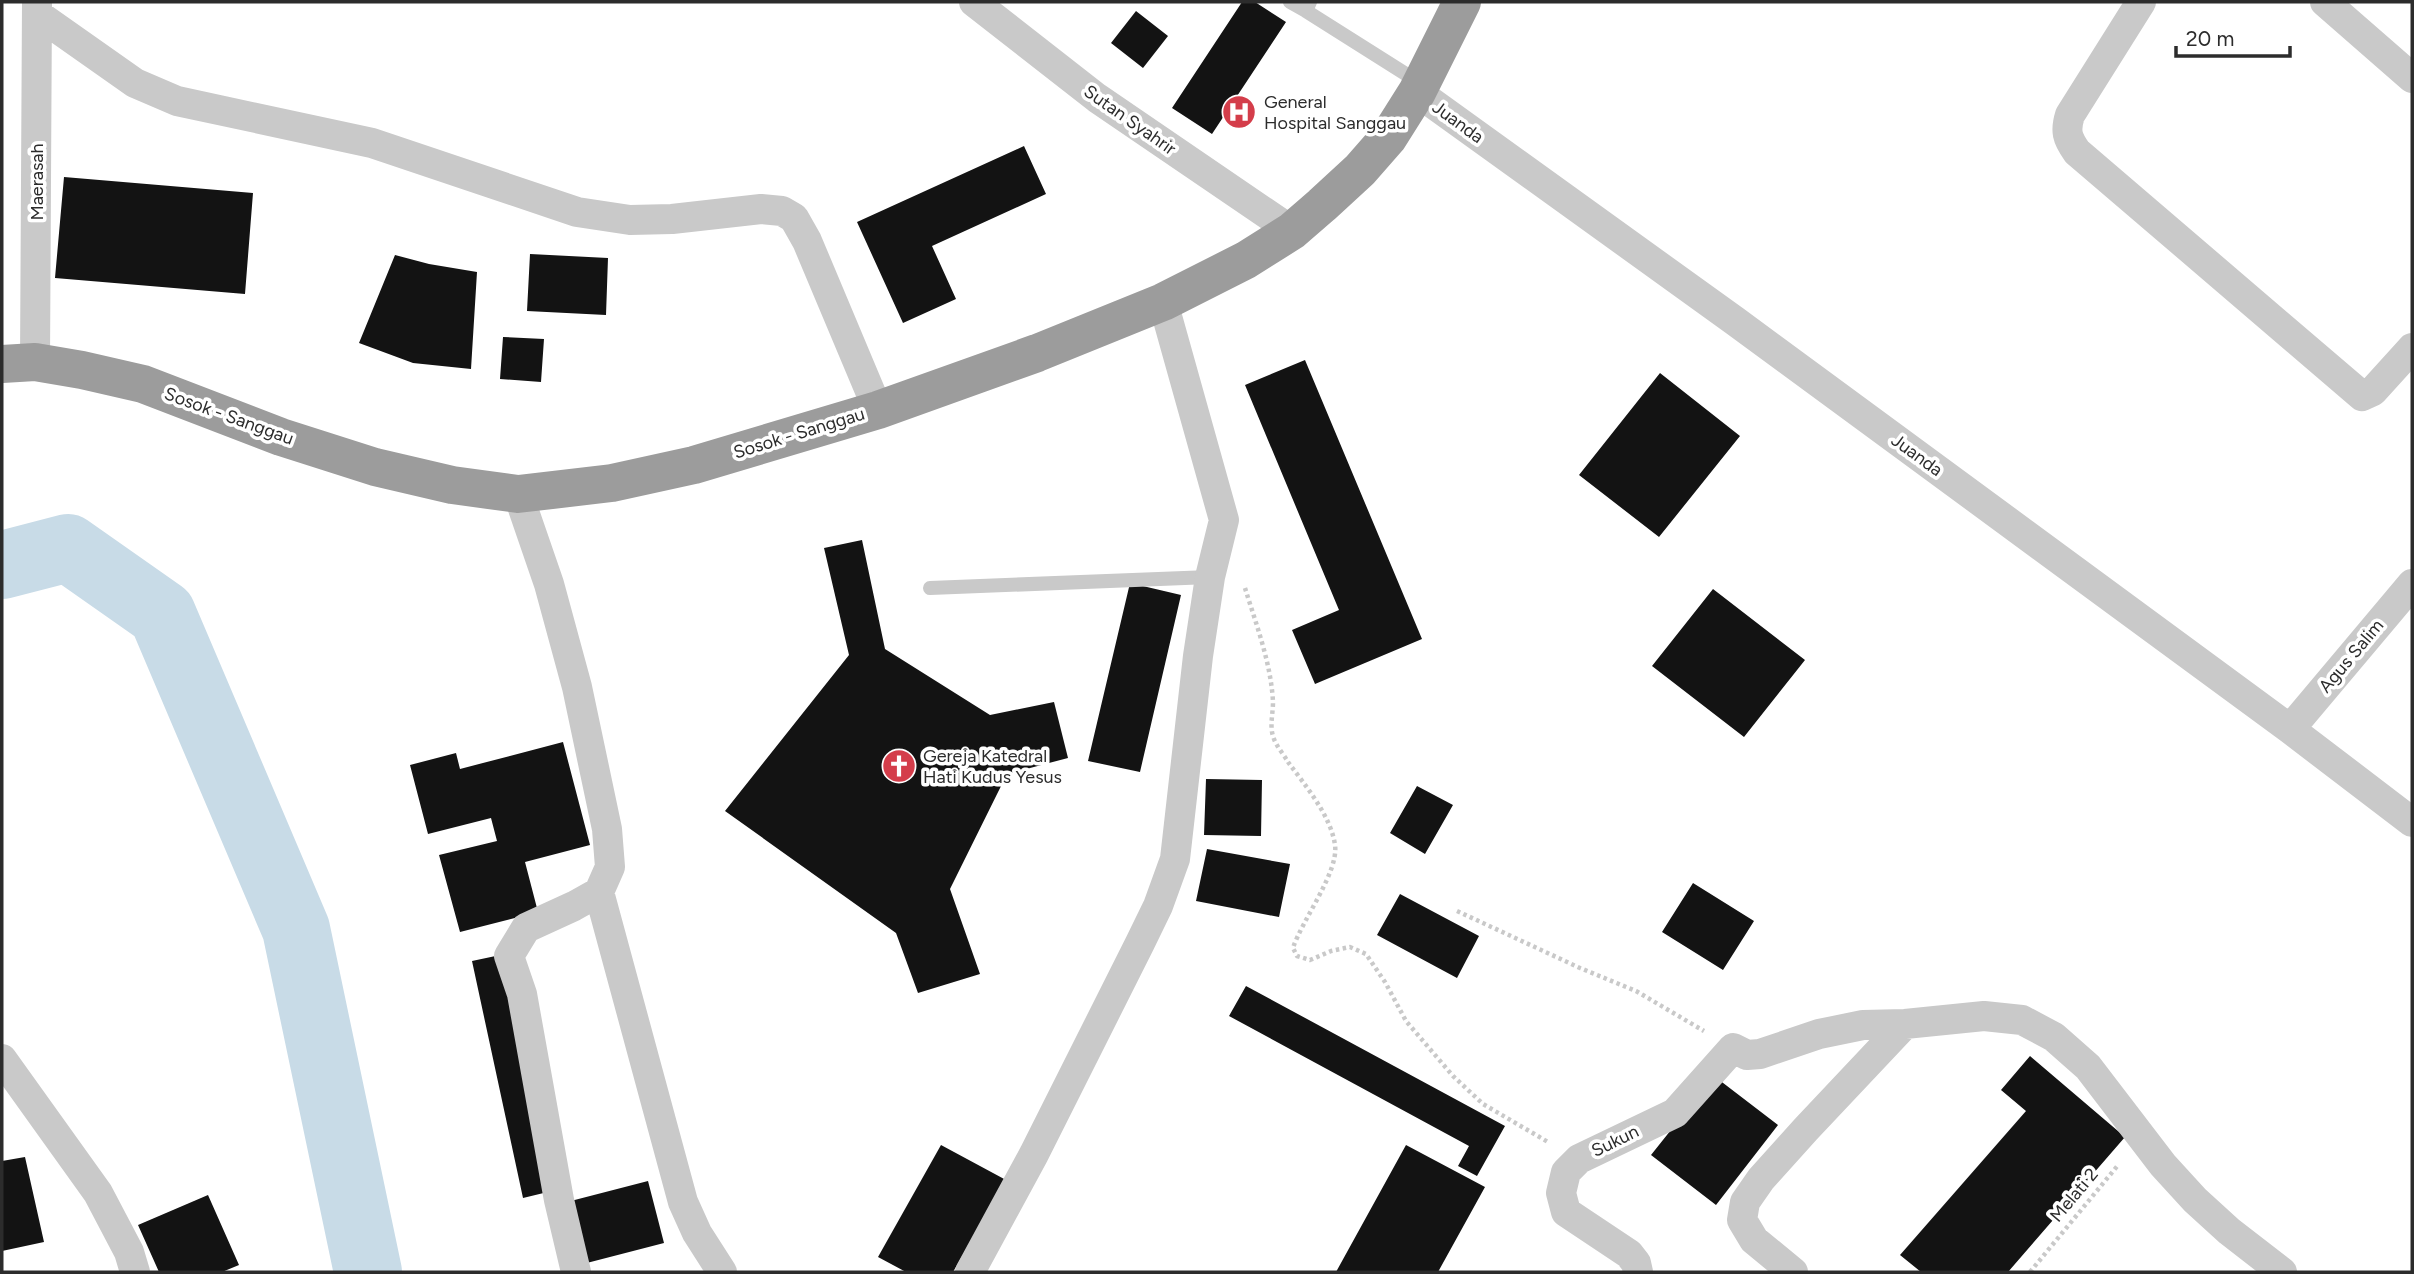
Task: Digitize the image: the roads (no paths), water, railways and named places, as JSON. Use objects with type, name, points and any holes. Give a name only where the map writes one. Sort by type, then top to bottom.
[{"type":"highway","name":"Sosok - Sanggau","points":[[18,363],[82,370],[143,384],[281,437],[375,467],[452,485],[518,494],[612,483],[694,465],[878,410],[1037,353],[1163,302],[1245,260],[1292,231],[1360,170],[1388,138],[1420,88],[1462,2]]},
{"type":"street","name":"Sutan Syahrir","points":[[974,2],[1097,98],[1292,231]]},
{"type":"street","points":[[2141,2],[2070,115],[2066,129],[2068,140],[2077,152],[2362,396],[2373,391],[2412,348]]},
{"type":"street","points":[[2325,2],[2412,78]]},
{"type":"street","points":[[37,8],[135,83],[177,101],[372,143],[577,212],[630,220],[672,219],[761,209],[782,211],[794,218],[807,241],[878,410]]},
{"type":"street","name":"Maerasah","points":[[18,363],[37,8]]},
{"type":"street","name":"Juanda","points":[[1420,88],[2290,729],[2412,822]]},
{"type":"street","points":[[970,1272],[1034,1154],[1140,943],[1158,906],[1175,859],[1198,656],[1210,577],[1224,520],[1163,302]]},
{"type":"street","points":[[518,494],[550,584],[573,674],[607,829],[610,867],[599,892],[526,928],[509,956],[522,994],[559,1200],[576,1272]]},
{"type":"street","name":"Agus Salim","points":[[2290,729],[2412,584]]},
{"type":"street","points":[[599,892],[683,1202],[697,1233],[722,1272]]},
{"type":"street","points":[[1793,1272],[1754,1240],[1742,1220],[1745,1202],[1761,1179],[1905,1024],[1984,1016],[2022,1020],[2054,1037],[2088,1067],[2163,1165],[2195,1200],[2282,1272]]},
{"type":"street","name":"Sukun","points":[[1638,1272],[1636,1263],[1629,1254],[1566,1212],[1561,1193],[1566,1172],[1579,1159],[1675,1113],[1732,1048],[1747,1055],[1759,1054],[1819,1034],[1863,1026],[1905,1024]]},
{"type":"street","points":[[5,1063],[98,1193],[129,1252],[135,1272]]},
{"type":"lane","points":[[1290,2],[1308,6],[1420,88]]},
{"type":"lane","points":[[930,588],[1210,577]]},
{"type":"waterway","points":[[2,565],[68,548],[162,614],[296,929],[368,1272]]},
{"type":"place","name":"General Hospital Sanggau","points":[[1239,112]]},
{"type":"place","name":"Gereja Katedral Hati Kudus Yesus","points":[[899,766]]}]
